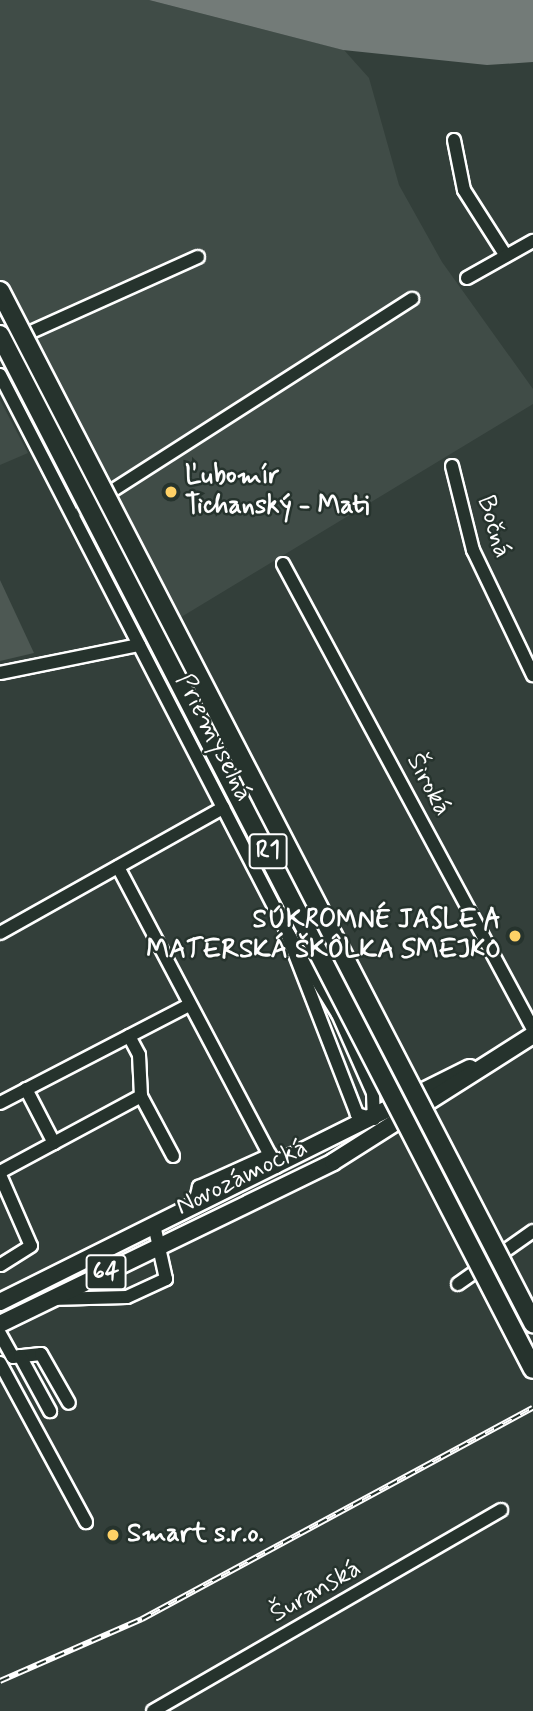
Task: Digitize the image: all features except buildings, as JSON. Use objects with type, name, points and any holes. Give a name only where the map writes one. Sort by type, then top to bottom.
[{"type":"highway","name":"R1","points":[[0,291],[533,1323]]},
{"type":"highway","name":"R1","points":[[0,335],[533,1369]]},
{"type":"main road","name":"Novozámocká","points":[[0,1325],[382,1136],[533,1035]]},
{"type":"main road","name":"Novozámocká","points":[[0,1302],[194,1207],[273,1161],[374,1119],[495,1058]]},
{"type":"main road","points":[[374,1119],[382,1136]]},
{"type":"street","points":[[453,141],[464,190],[506,256]]},
{"type":"street","points":[[467,278],[533,241]]},
{"type":"street","points":[[0,346],[198,257]]},
{"type":"street","points":[[73,516],[412,299]]},
{"type":"street","name":"Priemyselná","points":[[0,375],[285,928],[338,1014],[373,1093],[374,1119],[357,1114],[285,928]]},
{"type":"street","name":"Bočná","points":[[452,466],[473,550],[533,675]]},
{"type":"street","name":"Široká","points":[[284,564],[533,1029]]},
{"type":"street","points":[[0,673],[139,645]]},
{"type":"street","points":[[0,933],[223,808]]},
{"type":"street","points":[[118,867],[187,1006],[273,1161]]},
{"type":"street","points":[[0,1103],[187,1006]]},
{"type":"street","points":[[129,1037],[139,1055],[141,1096],[173,1156]]},
{"type":"street","points":[[26,1089],[54,1143]]},
{"type":"street","points":[[0,1265],[31,1246],[0,1174],[141,1096]]},
{"type":"street","points":[[50,1299],[127,1297],[166,1279],[162,1244],[154,1225]]},
{"type":"street","points":[[458,1284],[533,1230]]},
{"type":"street","points":[[0,1334],[13,1357],[41,1354],[69,1402]]},
{"type":"street","points":[[20,1356],[50,1411]]},
{"type":"street","points":[[0,1363],[86,1522]]},
{"type":"street","name":"Šuranská","points":[[153,1711],[501,1510]]},
{"type":"shaded area","points":[[0,0],[149,0],[344,50],[369,78],[399,185],[442,262],[533,389],[533,404],[173,622],[0,291]]},
{"type":"shaded area","points":[[149,0],[533,0],[533,62],[487,65],[343,50]]},
{"type":"shaded area","points":[[0,400],[28,453],[0,465]]},
{"type":"shaded area","points":[[0,580],[34,653],[0,661]]},
{"type":"railway","points":[[0,1681],[142,1619],[533,1408]]},
{"type":"place","name":"Ľubomír Tichanský - Mati","points":[[171,492]]},
{"type":"place","name":"SÚKROMNÉ JASLE A MATERSKÁ ŠKÔLKA SMEJKO","points":[[515,936]]},
{"type":"place","name":"Smart s.r.o.","points":[[113,1535]]}]
